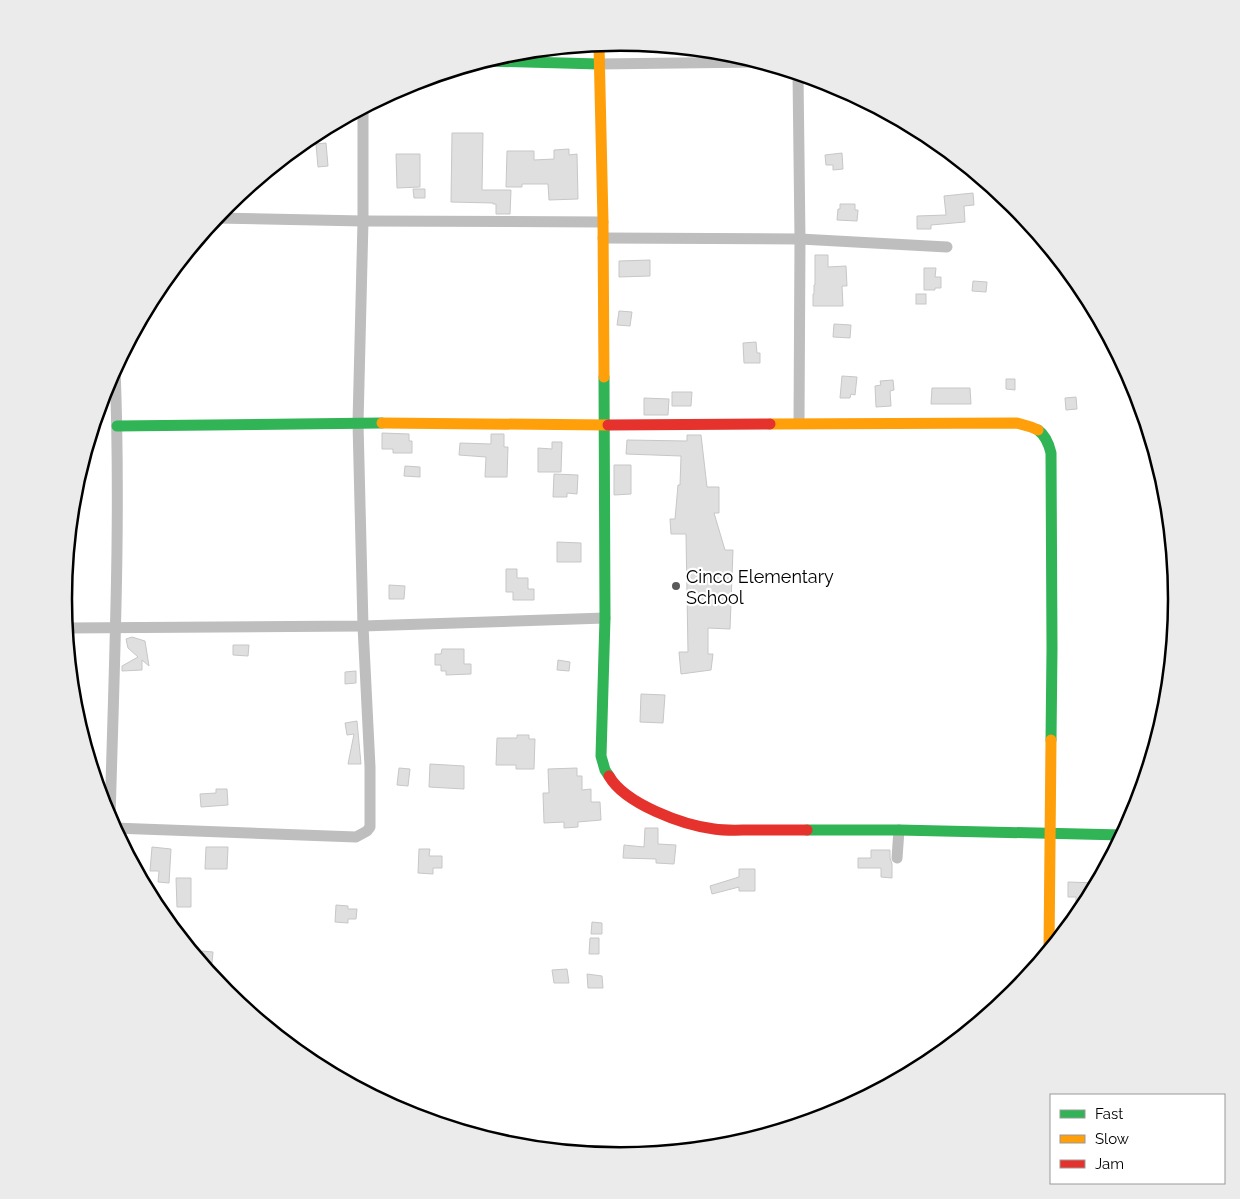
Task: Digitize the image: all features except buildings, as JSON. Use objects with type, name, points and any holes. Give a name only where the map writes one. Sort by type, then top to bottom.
[{"type":"street","points":[[598,52],[603,222],[606,618],[601,756],[605,770],[612,782],[633,800],[660,813],[714,829],[898,830],[1115,835]]},
{"type":"street","points":[[514,62],[599,64],[729,62]]},
{"type":"street","points":[[798,81],[799,423]]},
{"type":"street","points":[[122,828],[356,837],[367,832],[370,827],[370,768],[363,626],[358,424],[363,221],[363,116]]},
{"type":"street","points":[[226,218],[603,222]]},
{"type":"street","points":[[603,238],[800,240],[947,247]]},
{"type":"street","points":[[110,802],[117,535],[116,384]]},
{"type":"street","points":[[117,426],[799,423],[1017,423],[1031,426],[1044,434],[1048,442],[1050,454],[1052,649],[1050,939]]},
{"type":"street","points":[[73,628],[363,626],[606,618]]},
{"type":"street","points":[[896,858],[898,830]]},
{"type":"traffic: fast","points":[[514,62],[599,64]]},
{"type":"traffic: fast","points":[[604,377],[605,618],[601,756],[609,776]]},
{"type":"traffic: fast","points":[[117,426],[382,423]]},
{"type":"traffic: fast","points":[[1038,430],[1047,440],[1051,453],[1051,740]]},
{"type":"traffic: fast","points":[[807,830],[1115,835]]},
{"type":"traffic: slow","points":[[599,52],[604,377]]},
{"type":"traffic: slow","points":[[382,423],[608,425]]},
{"type":"traffic: slow","points":[[770,424],[1017,423],[1038,430]]},
{"type":"traffic: slow","points":[[1049,940],[1051,740]]},
{"type":"traffic: jam","points":[[608,425],[770,424]]},
{"type":"traffic: jam","points":[[609,776],[628,796],[641,804],[671,818],[701,827],[723,830],[807,830]]},
{"type":"place","name":"Cinco Elementary School","points":[[676,586]]}]
